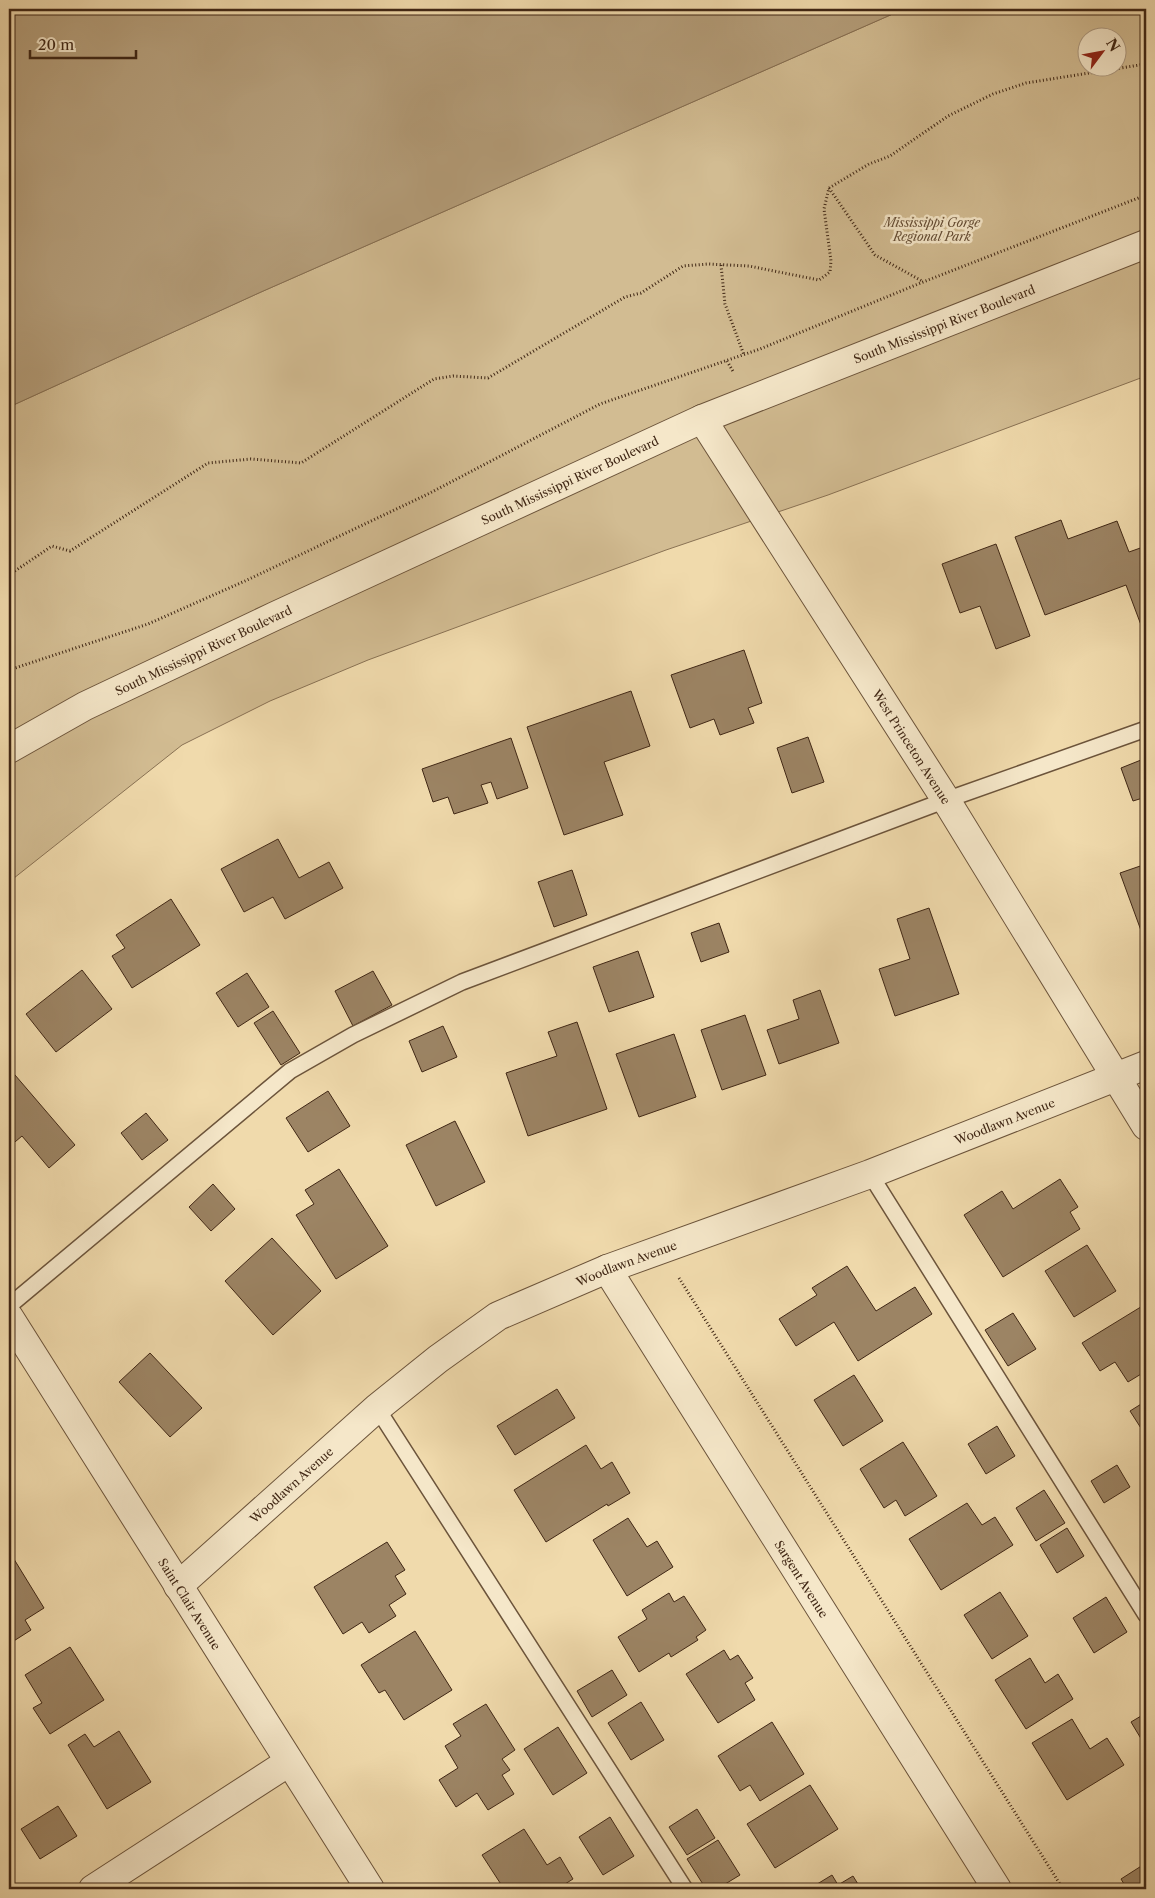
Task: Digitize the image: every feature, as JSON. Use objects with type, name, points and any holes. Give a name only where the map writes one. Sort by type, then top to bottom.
[{"type":"street","name":"South Mississippi River Boulevard","points":[[9,749],[85,706],[274,616],[702,419],[1146,244]]},
{"type":"street","name":"West Princeton Avenue","points":[[702,419],[946,800],[1146,1126]]},
{"type":"street","name":"Woodlawn Avenue","points":[[178,1586],[377,1408],[438,1359],[498,1316],[607,1269],[870,1174],[1146,1065]]},
{"type":"street","name":"Sargent Avenue","points":[[607,1269],[997,1889]]},
{"type":"street","name":"Saint Clair Avenue","points":[[9,1317],[370,1889]]},
{"type":"street","points":[[93,1889],[289,1762]]},
{"type":"lane","points":[[9,1306],[290,1071],[354,1035],[462,982],[946,800],[1146,729]]},
{"type":"lane","points":[[870,1174],[1146,1614]]},
{"type":"lane","points":[[377,1408],[685,1889]]},
{"type":"path","points":[[9,575],[52,546],[70,551],[208,463],[251,459],[301,463],[434,380],[453,376],[488,378],[624,297],[642,293],[683,266],[748,266],[819,280],[830,272],[831,260],[824,209],[829,188],[869,164],[890,156],[948,116],[993,94],[1026,84],[1146,64]]},
{"type":"path","points":[[829,188],[875,255],[923,282]]},
{"type":"path","points":[[9,670],[148,624],[246,581],[428,494],[600,404],[744,355],[923,282],[1146,195]]},
{"type":"path","points":[[721,265],[725,304],[744,355]]},
{"type":"path","points":[[727,360],[735,374]]},
{"type":"path","points":[[676,1272],[1063,1889]]},
{"type":"green space","name":"Mississippi Gorge Regional Park","points":[[904,9],[1146,9],[1146,376],[828,495],[666,550],[368,660],[270,701],[182,745],[9,882],[9,407],[261,292]]},
{"type":"shaded area","points":[[9,9],[904,9],[261,292],[9,407]]},
{"type":"building","points":[[1061,520],[1068,539],[1117,521],[1129,552],[1146,546],[1146,623],[1141,625],[1126,585],[1045,615],[1015,537]]},
{"type":"building","points":[[996,544],[1030,636],[996,649],[980,606],[960,613],[942,564]]},
{"type":"building","points":[[744,650],[762,703],[748,708],[754,723],[720,735],[714,719],[690,728],[671,675]]},
{"type":"building","points":[[631,691],[650,746],[604,762],[623,815],[564,835],[527,727]]},
{"type":"building","points":[[808,737],[824,782],[792,793],[777,748]]},
{"type":"building","points":[[511,738],[528,788],[497,799],[491,782],[481,785],[488,803],[454,814],[448,797],[433,802],[422,769]]},
{"type":"building","points":[[1146,758],[1146,797],[1133,801],[1121,768]]},
{"type":"building","points":[[278,839],[299,878],[329,862],[343,888],[285,919],[273,897],[244,912],[221,869]]},
{"type":"building","points":[[1146,864],[1146,934],[1143,936],[1120,873]]},
{"type":"building","points":[[572,870],[587,915],[554,927],[538,882]]},
{"type":"building","points":[[171,899],[200,945],[132,988],[112,956],[125,948],[116,935]]},
{"type":"building","points":[[929,908],[959,994],[895,1016],[879,969],[910,959],[897,919]]},
{"type":"building","points":[[719,923],[729,952],[701,962],[691,933]]},
{"type":"building","points":[[638,951],[654,997],[609,1012],[593,967]]},
{"type":"building","points":[[82,970],[112,1009],[56,1052],[26,1014]]},
{"type":"building","points":[[373,971],[392,1005],[353,1026],[335,991]]},
{"type":"building","points":[[247,973],[269,1007],[238,1027],[216,993]]},
{"type":"building","points":[[820,990],[839,1043],[779,1064],[767,1030],[799,1019],[793,1000]]},
{"type":"building","points":[[273,1011],[300,1053],[281,1065],[254,1023]]},
{"type":"building","points":[[745,1015],[766,1075],[722,1090],[701,1030]]},
{"type":"building","points":[[577,1022],[607,1109],[528,1136],[506,1073],[557,1056],[548,1032]]},
{"type":"building","points":[[443,1026],[457,1057],[422,1072],[409,1041]]},
{"type":"building","points":[[674,1034],[696,1097],[639,1117],[616,1054]]},
{"type":"building","points":[[9,1068],[75,1145],[49,1168],[22,1136],[9,1147]]},
{"type":"building","points":[[328,1091],[350,1126],[308,1152],[286,1118]]},
{"type":"building","points":[[146,1113],[168,1140],[142,1160],[121,1133]]},
{"type":"building","points":[[455,1121],[485,1182],[436,1206],[406,1145]]},
{"type":"building","points":[[339,1169],[388,1246],[336,1279],[296,1215],[314,1204],[305,1190]]},
{"type":"building","points":[[1060,1179],[1078,1207],[1070,1212],[1080,1229],[1003,1277],[964,1215],[1002,1191],[1013,1209]]},
{"type":"building","points":[[213,1184],[235,1209],[211,1231],[189,1207]]},
{"type":"building","points":[[272,1238],[321,1291],[273,1335],[225,1281]]},
{"type":"building","points":[[1087,1245],[1116,1291],[1074,1317],[1045,1271]]},
{"type":"building","points":[[847,1266],[876,1311],[915,1287],[932,1314],[858,1361],[834,1322],[796,1346],[779,1319],[817,1295],[812,1288]]},
{"type":"building","points":[[1144,1305],[1146,1308],[1146,1371],[1128,1382],[1115,1362],[1100,1371],[1082,1343]]},
{"type":"building","points":[[1013,1313],[1036,1349],[1008,1366],[985,1330]]},
{"type":"building","points":[[150,1353],[202,1408],[170,1437],[119,1382]]},
{"type":"building","points":[[854,1375],[883,1421],[843,1446],[814,1400]]},
{"type":"building","points":[[557,1389],[575,1418],[515,1455],[497,1426]]},
{"type":"building","points":[[1146,1401],[1146,1436],[1130,1411]]},
{"type":"building","points":[[997,1426],[1015,1456],[986,1474],[968,1444]]},
{"type":"building","points":[[903,1442],[937,1496],[905,1516],[896,1500],[884,1508],[860,1469]]},
{"type":"building","points":[[586,1445],[601,1469],[612,1462],[630,1493],[608,1506],[607,1504],[546,1542],[514,1490]]},
{"type":"building","points":[[1117,1465],[1130,1487],[1104,1503],[1091,1481]]},
{"type":"building","points":[[1044,1490],[1065,1523],[1036,1541],[1016,1508]]},
{"type":"building","points":[[967,1503],[982,1525],[995,1517],[1013,1545],[941,1590],[909,1539]]},
{"type":"building","points":[[628,1518],[647,1547],[657,1541],[673,1567],[627,1596],[593,1540]]},
{"type":"building","points":[[1067,1528],[1084,1556],[1057,1573],[1040,1545]]},
{"type":"building","points":[[387,1542],[405,1570],[395,1576],[406,1594],[389,1605],[396,1616],[369,1633],[362,1622],[343,1634],[314,1587]]},
{"type":"building","points":[[9,1551],[44,1608],[25,1620],[31,1630],[9,1644]]},
{"type":"building","points":[[1000,1592],[1028,1636],[992,1659],[964,1615]]},
{"type":"building","points":[[669,1593],[674,1602],[684,1596],[706,1630],[696,1637],[698,1640],[671,1657],[669,1653],[639,1672],[618,1637],[647,1619],[642,1610]]},
{"type":"building","points":[[1106,1597],[1127,1632],[1094,1653],[1073,1618]]},
{"type":"building","points":[[415,1631],[452,1690],[404,1720],[385,1690],[379,1693],[361,1665]]},
{"type":"building","points":[[70,1647],[104,1700],[50,1734],[33,1708],[42,1703],[25,1675]]},
{"type":"building","points":[[724,1650],[730,1660],[738,1655],[753,1678],[745,1683],[755,1700],[718,1723],[686,1674]]},
{"type":"building","points":[[1030,1658],[1045,1683],[1058,1674],[1073,1699],[1026,1729],[995,1680]]},
{"type":"building","points":[[612,1670],[627,1695],[592,1717],[577,1691]]},
{"type":"building","points":[[641,1702],[664,1740],[631,1760],[608,1723]]},
{"type":"building","points":[[486,1704],[515,1750],[502,1759],[510,1770],[502,1775],[514,1794],[488,1810],[477,1793],[456,1807],[439,1780],[458,1768],[445,1746],[461,1736],[453,1724]]},
{"type":"building","points":[[1146,1713],[1146,1747],[1131,1722]]},
{"type":"building","points":[[1072,1719],[1090,1749],[1107,1738],[1124,1765],[1067,1800],[1032,1743]]},
{"type":"building","points":[[772,1722],[804,1774],[760,1801],[750,1785],[740,1791],[718,1756]]},
{"type":"building","points":[[558,1727],[587,1773],[553,1795],[524,1749]]},
{"type":"building","points":[[119,1731],[151,1782],[107,1809],[68,1745],[85,1734],[94,1747]]},
{"type":"building","points":[[810,1785],[838,1829],[775,1868],[747,1824]]},
{"type":"building","points":[[58,1806],[77,1836],[40,1859],[21,1829]]},
{"type":"building","points":[[697,1809],[715,1838],[687,1855],[669,1827]]},
{"type":"building","points":[[610,1817],[634,1856],[603,1875],[579,1837]]},
{"type":"building","points":[[524,1829],[547,1865],[560,1857],[573,1879],[557,1889],[504,1889],[482,1855]]},
{"type":"building","points":[[718,1840],[740,1875],[717,1889],[706,1889],[687,1859]]},
{"type":"building","points":[[1146,1863],[1146,1889],[1127,1889],[1121,1879]]},
{"type":"building","points":[[832,1875],[838,1885],[853,1876],[861,1889],[809,1889]]}]
